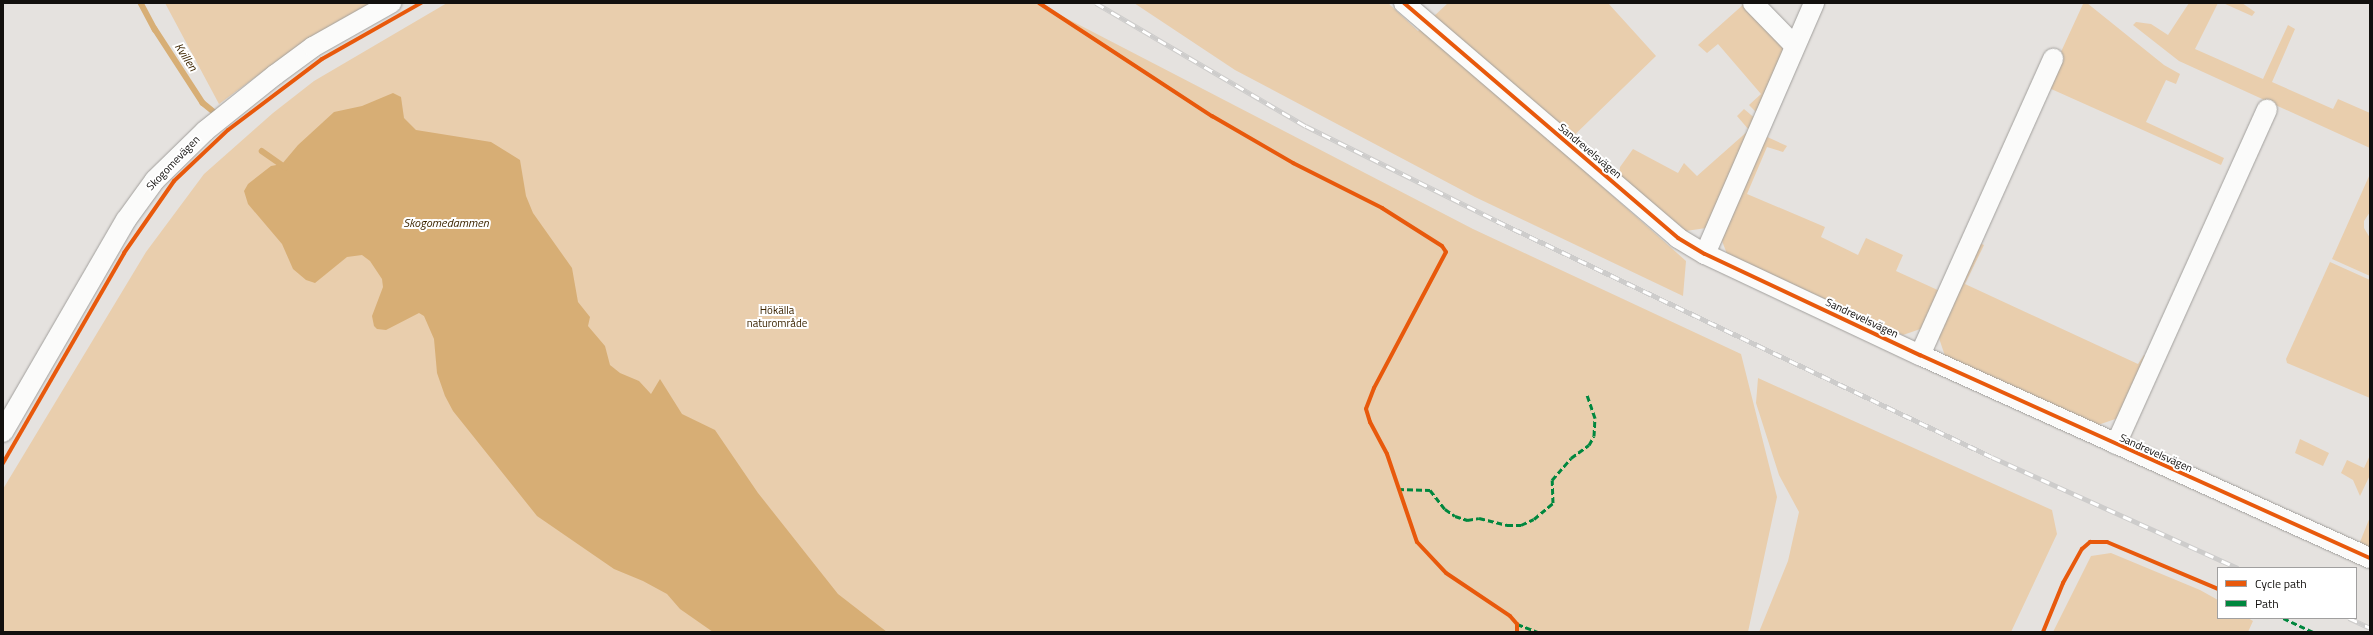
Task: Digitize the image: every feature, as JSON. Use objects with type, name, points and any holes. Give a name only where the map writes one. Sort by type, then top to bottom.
[{"type":"street","name":"Skogomevägen","points":[[3,432],[126,220],[155,180],[205,131],[275,75],[319,44],[391,3]]},
{"type":"street","points":[[1753,3],[1794,45]]},
{"type":"street","points":[[1705,254],[1794,45],[1814,3]]},
{"type":"street","name":"Sandrevelsvägen","points":[[1412,6],[1678,238],[1705,254],[1920,355],[2370,558]]},
{"type":"street","points":[[1920,355],[2053,59]]},
{"type":"street","name":"Sandrevelsvägen","points":[[2116,444],[2267,109]]},
{"type":"green space","points":[[165,3],[371,3],[280,59],[219,104]]},
{"type":"green space","name":"Hökälla naturområde","points":[[447,3],[1037,3],[1473,229],[1741,354],[1777,497],[1748,632],[3,632],[3,489],[146,252],[204,174],[273,113],[314,81]]},
{"type":"green space","points":[[1134,3],[1388,3],[1418,31],[1448,3],[1608,3],[1656,56],[1560,149],[1686,261],[1683,296],[1475,197],[1235,70]]},
{"type":"green space","points":[[1745,3],[1783,45],[1784,60],[1759,115],[1749,105],[1761,94],[1718,44],[1707,53],[1698,45]]},
{"type":"green space","points":[[2087,3],[2164,65],[2180,74],[2176,84],[2166,80],[2146,122],[2224,158],[2221,165],[2049,88],[2054,67],[2083,4]]},
{"type":"green space","points":[[2189,3],[2218,3],[2195,49],[2263,79],[2288,25],[2295,29],[2272,82],[2333,109],[2338,99],[2370,113],[2370,148],[2179,61],[2133,25],[2136,22],[2151,24],[2168,35]]},
{"type":"green space","points":[[2223,3],[2242,3],[2255,12],[2252,16]]},
{"type":"green space","points":[[1744,109],[1757,120],[1706,228],[1686,231],[1619,175],[1620,167],[1633,149],[1678,173],[1684,163],[1697,176],[1749,130],[1737,116]]},
{"type":"green space","points":[[1765,136],[1787,146],[1783,152],[1767,147],[1747,194],[1825,227],[1821,237],[1858,255],[1866,238],[1903,255],[1896,271],[1942,292],[1926,327],[1903,335],[1727,254],[1719,233]]},
{"type":"green space","points":[[2370,174],[2370,212],[2364,221],[2364,228],[2370,238],[2370,276],[2332,259]]},
{"type":"green space","points":[[1979,243],[1984,245],[1965,284],[2138,364],[2144,355],[2149,357],[2121,417],[2098,425],[1945,356],[1937,332]]},
{"type":"green space","points":[[2330,262],[2370,280],[2370,398],[2287,363],[2286,359]]},
{"type":"green space","points":[[1758,378],[2052,510],[2057,534],[2011,632],[1759,632],[1788,561],[1799,512],[1779,475],[1756,403]]},
{"type":"green space","points":[[2300,439],[2329,453],[2323,466],[2295,453]]},
{"type":"green space","points":[[2370,455],[2370,475],[2360,496],[2353,480],[2341,473],[2347,460],[2364,468]]},
{"type":"green space","points":[[2370,517],[2370,549],[2360,542]]},
{"type":"green space","points":[[2111,553],[2200,590],[2217,599],[2217,619],[2250,619],[2253,621],[2248,632],[2053,632],[2091,556]]},
{"type":"water","name":"Skogomedammen","points":[[393,93],[401,97],[404,118],[416,130],[491,142],[520,160],[526,196],[533,213],[572,268],[578,302],[590,317],[588,326],[605,346],[610,365],[620,373],[639,381],[651,394],[660,379],[682,414],[715,430],[758,493],[838,594],[887,632],[713,632],[680,609],[667,594],[643,581],[614,569],[537,516],[453,411],[445,396],[437,373],[434,339],[424,316],[419,313],[386,330],[377,329],[374,326],[372,316],[383,287],[382,279],[370,261],[362,255],[347,257],[315,283],[306,280],[293,269],[282,244],[248,204],[244,191],[248,184],[271,166],[282,164],[298,145],[334,112],[362,106]]},
{"type":"waterway","name":"Kvillen","points":[[141,3],[155,29],[203,103],[219,116]]},
{"type":"waterway","points":[[262,151],[286,168]]},
{"type":"railway","points":[[1096,3],[1306,126],[1497,221],[1992,457],[2236,567]]},
{"type":"railway","points":[[2351,619],[2370,628]]},
{"type":"marked path","points":[[1398,489],[1430,490],[1445,509],[1455,516],[1467,520],[1479,518],[1507,525],[1521,525],[1534,519],[1553,503],[1552,480],[1571,458],[1589,445],[1594,436],[1595,418],[1587,395]]},
{"type":"marked path","points":[[2285,619],[2313,632]]},
{"type":"marked path","points":[[1517,624],[1538,632]]},
{"type":"cycle path","points":[[3,463],[124,253],[174,181],[228,130],[322,59],[421,3]]},
{"type":"cycle path","points":[[1039,3],[1212,116],[1293,163],[1382,208],[1442,246],[1446,252],[1374,388],[1366,409],[1370,422],[1387,454],[1417,542],[1446,573],[1510,616],[1517,624],[1517,632]]},
{"type":"cycle path","points":[[1404,3],[1678,238],[1705,254],[1920,355],[2370,558]]},
{"type":"cycle path","points":[[2043,632],[2063,583],[2082,549],[2090,542],[2107,542],[2217,589]]}]
